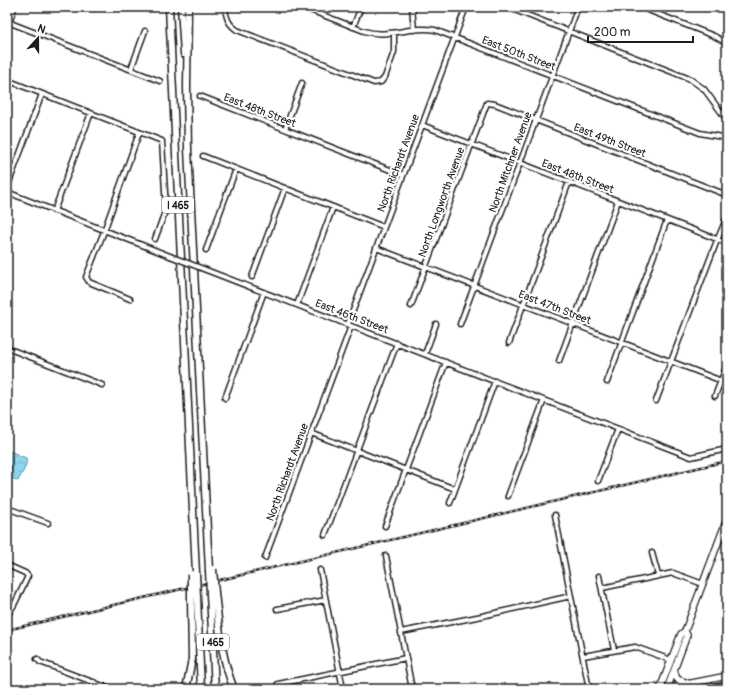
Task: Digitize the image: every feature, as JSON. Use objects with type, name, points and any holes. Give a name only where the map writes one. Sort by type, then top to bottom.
[{"type":"highway","name":"I 465","points":[[169,7],[194,546],[194,598],[202,689]]},
{"type":"highway","name":"I 465","points":[[181,7],[187,86],[188,149],[207,516],[213,594],[215,689]]},
{"type":"highway","points":[[187,86],[188,7]]},
{"type":"highway","points":[[213,594],[221,644],[227,670],[234,689]]},
{"type":"highway","points":[[186,689],[191,672],[194,598]]},
{"type":"main road","points":[[8,22],[14,7]]},
{"type":"main road","points":[[664,689],[671,660],[681,634],[685,631],[727,519]]},
{"type":"main road","points":[[664,689],[674,670],[687,635],[685,631]]},
{"type":"main road","points":[[674,670],[677,679],[688,684]]},
{"type":"main road","points":[[664,689],[727,676]]},
{"type":"main road","points":[[709,689],[727,685]]},
{"type":"street","points":[[225,7],[229,23],[237,30],[372,82],[380,82],[386,77],[394,53],[394,33]]},
{"type":"street","name":"East 50th Street","points":[[302,7],[373,34],[414,30],[432,30],[700,133],[727,138]]},
{"type":"street","points":[[353,27],[360,7]]},
{"type":"street","points":[[412,7],[414,30]]},
{"type":"street","name":"North Richardt Avenue","points":[[265,558],[312,434],[376,248],[466,7]]},
{"type":"street","points":[[507,7],[690,79],[704,90],[727,120]]},
{"type":"street","name":"North Mitchner Avenue","points":[[460,324],[578,7]]},
{"type":"street","points":[[640,7],[714,36],[727,43]]},
{"type":"street","points":[[8,22],[160,81]]},
{"type":"street","points":[[131,69],[145,31]]},
{"type":"street","points":[[7,80],[162,141],[166,209],[155,239]]},
{"type":"street","points":[[285,129],[302,83]]},
{"type":"street","points":[[7,188],[42,94]]},
{"type":"street","name":"East 48th Street","points":[[200,96],[403,175]]},
{"type":"street","name":"East 49th Street","points":[[487,103],[495,104],[727,195]]},
{"type":"street","name":"North Longworth Avenue","points":[[411,306],[487,103]]},
{"type":"street","points":[[54,210],[91,113]]},
{"type":"street","name":"East 48th Street","points":[[422,125],[727,244]]},
{"type":"street","points":[[130,298],[89,282],[86,278],[86,273],[104,230],[139,132]]},
{"type":"street","points":[[203,156],[384,227]]},
{"type":"street","points":[[206,250],[236,169]]},
{"type":"street","points":[[509,343],[568,182]]},
{"type":"street","points":[[252,277],[285,188]]},
{"type":"street","name":"East 46th Street","points":[[7,192],[691,457],[727,449]]},
{"type":"street","points":[[559,361],[618,201]]},
{"type":"street","points":[[297,305],[333,207]]},
{"type":"street","points":[[656,401],[727,217]]},
{"type":"street","points":[[607,382],[667,220]]},
{"type":"street","name":"East 47th Street","points":[[376,248],[727,383]]},
{"type":"street","points":[[225,398],[264,292]]},
{"type":"street","points":[[425,354],[436,324]]},
{"type":"street","points":[[325,535],[397,343]]},
{"type":"street","points":[[7,348],[102,386]]},
{"type":"street","points":[[385,526],[446,362]]},
{"type":"street","points":[[715,396],[727,365]]},
{"type":"street","points":[[450,503],[495,381]]},
{"type":"street","points":[[508,496],[544,400]]},
{"type":"street","points":[[598,481],[618,429]]},
{"type":"street","points":[[312,434],[455,489]]},
{"type":"street","points":[[7,508],[48,523]]},
{"type":"street","points":[[555,515],[589,689]]},
{"type":"street","points":[[652,553],[658,575]]},
{"type":"street","points":[[386,556],[412,689]]},
{"type":"street","points":[[7,565],[25,573],[28,576],[9,613]]},
{"type":"street","points":[[320,570],[343,689]]},
{"type":"street","points":[[602,588],[673,572],[703,584]]},
{"type":"street","points":[[600,576],[614,650]]},
{"type":"street","points":[[401,632],[571,596]]},
{"type":"street","points":[[277,610],[326,600]]},
{"type":"street","points":[[583,656],[635,647],[671,660]]},
{"type":"street","points":[[278,684],[406,658]]},
{"type":"street","points":[[37,659],[40,662],[112,689]]},
{"type":"street","points":[[92,689],[94,682]]},
{"type":"water","points":[[7,450],[26,458],[25,467],[18,481],[7,476]]},
{"type":"railway","points":[[7,630],[727,461]]}]
